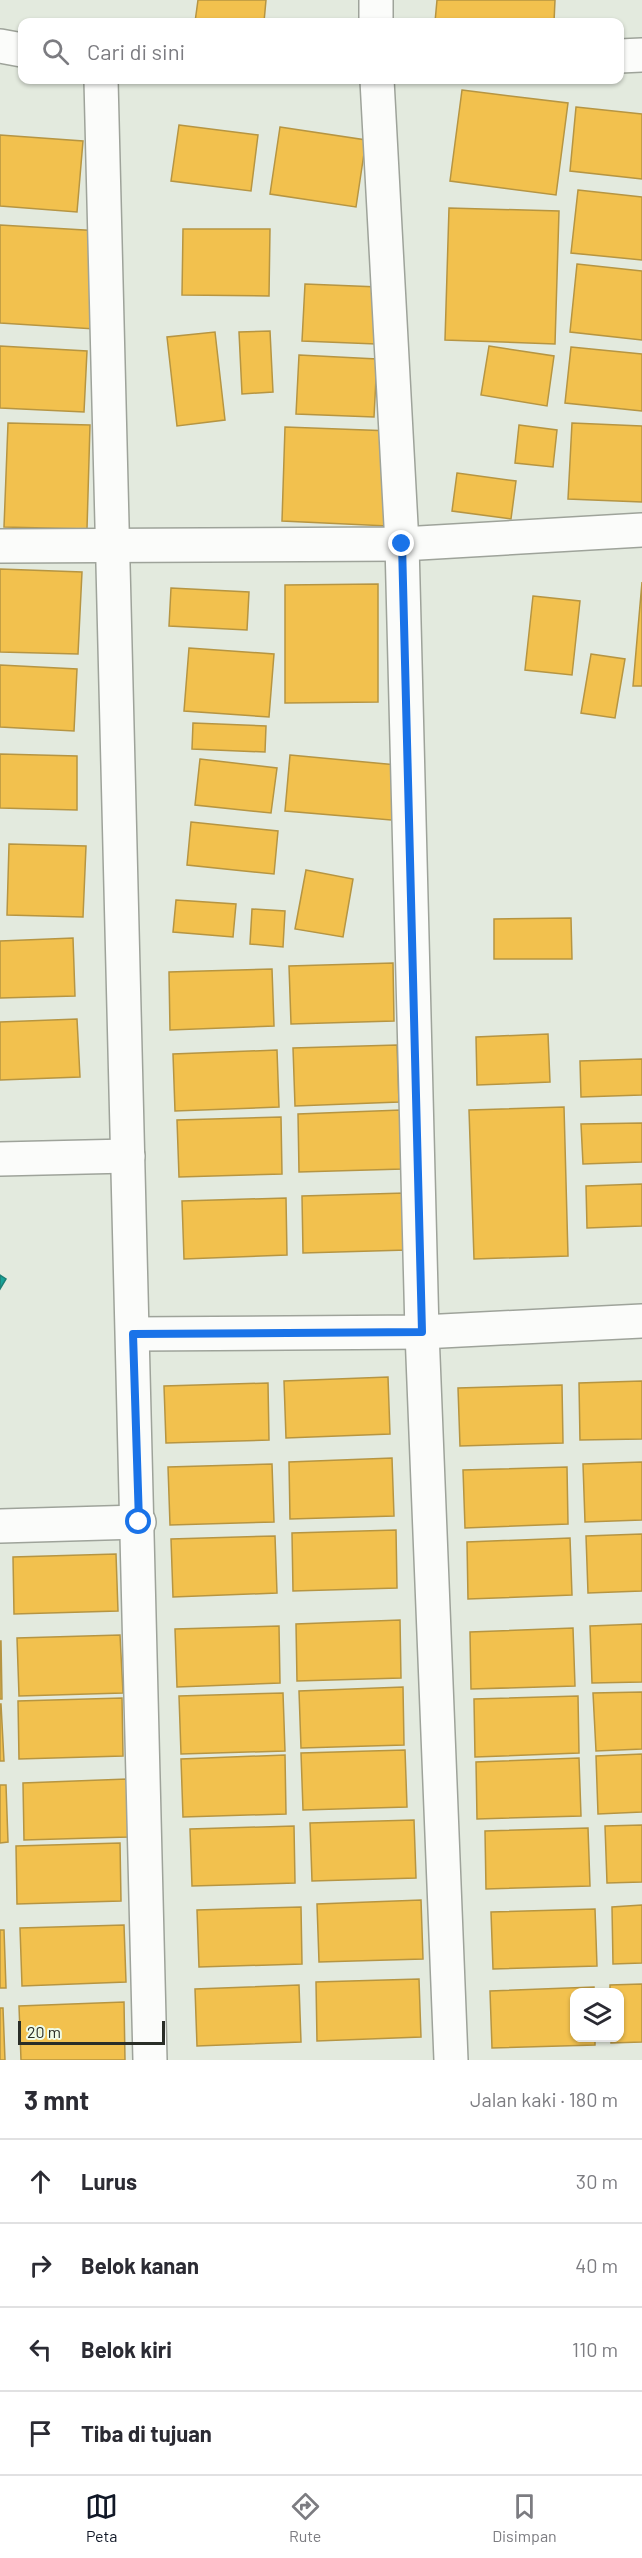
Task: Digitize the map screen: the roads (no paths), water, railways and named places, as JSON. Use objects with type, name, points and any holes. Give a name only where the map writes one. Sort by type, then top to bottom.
[{"type":"street","points":[[376,0],[376,18]]},
{"type":"street","points":[[0,46],[18,49]]},
{"type":"street","points":[[624,56],[642,55]]},
{"type":"street","points":[[101,84],[111,544],[139,1522],[150,2060]]},
{"type":"street","points":[[377,84],[402,544],[422,1332],[451,2060]]},
{"type":"street","points":[[0,546],[402,544],[642,530]]},
{"type":"street","points":[[0,1159],[128,1156]]},
{"type":"street","points":[[133,1334],[422,1332],[642,1321]]},
{"type":"street","points":[[0,1526],[139,1522]]}]
